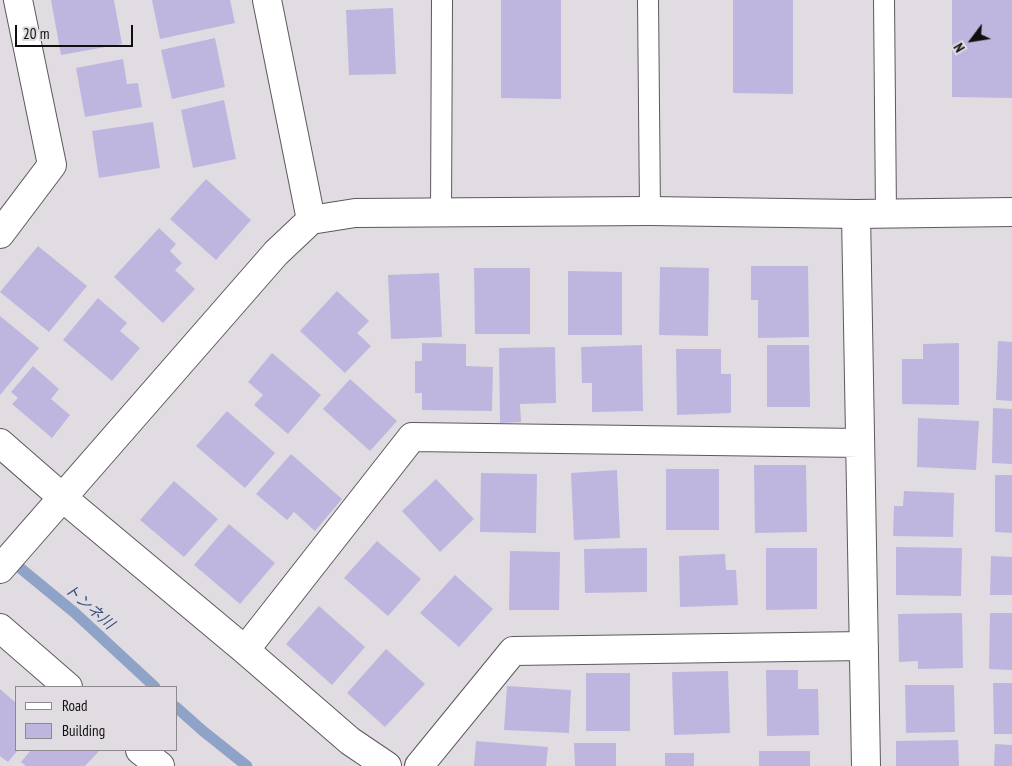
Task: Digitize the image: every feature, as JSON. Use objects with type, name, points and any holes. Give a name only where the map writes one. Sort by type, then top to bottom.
[{"type":"street","points":[[0,234],[52,165],[18,0]]},
{"type":"street","points":[[267,0],[311,220]]},
{"type":"street","points":[[0,569],[276,253],[311,220],[355,213],[650,212],[856,214],[1012,212]]},
{"type":"street","points":[[856,214],[866,766]]},
{"type":"street","points":[[245,650],[412,437],[860,443]]},
{"type":"street","points":[[0,443],[350,740],[387,766]]},
{"type":"street","points":[[0,628],[67,686]]},
{"type":"street","points":[[419,766],[513,651],[864,646]]},
{"type":"lane","points":[[441,213],[442,0]]},
{"type":"lane","points":[[648,0],[650,212]]},
{"type":"lane","points":[[884,0],[886,213]]},
{"type":"building","points":[[51,0],[114,0],[122,44],[61,55]]},
{"type":"building","points":[[152,0],[230,0],[235,23],[160,39]]},
{"type":"building","points":[[501,0],[561,0],[561,99],[501,98]]},
{"type":"building","points":[[733,0],[793,0],[793,94],[733,93]]},
{"type":"building","points":[[952,0],[1012,0],[1012,98],[952,97]]},
{"type":"building","points":[[393,8],[396,74],[349,75],[346,10]]},
{"type":"building","points":[[215,38],[225,87],[172,99],[161,50]]},
{"type":"building","points":[[123,59],[127,84],[138,83],[142,107],[85,117],[76,68]]},
{"type":"building","points":[[224,100],[236,159],[193,168],[181,110]]},
{"type":"building","points":[[153,122],[160,168],[99,178],[92,131]]},
{"type":"building","points":[[206,179],[251,220],[216,260],[170,219]]},
{"type":"building","points":[[159,228],[176,244],[170,251],[182,263],[175,270],[195,289],[163,323],[114,277]]},
{"type":"building","points":[[38,246],[87,286],[49,332],[0,292]]},
{"type":"building","points":[[751,266],[808,266],[809,337],[758,338],[758,300],[751,300]]},
{"type":"building","points":[[660,267],[709,268],[708,336],[659,335]]},
{"type":"building","points":[[474,268],[530,268],[530,334],[475,334]]},
{"type":"building","points":[[568,271],[622,272],[622,335],[568,335]]},
{"type":"building","points":[[439,273],[442,337],[391,339],[388,275]]},
{"type":"building","points":[[337,291],[369,321],[357,333],[371,346],[345,373],[300,331]]},
{"type":"building","points":[[98,298],[127,323],[120,331],[140,348],[112,381],[63,340]]},
{"type":"building","points":[[0,316],[39,348],[0,395]]},
{"type":"building","points":[[998,341],[1012,342],[1012,401],[996,400]]},
{"type":"building","points":[[422,343],[466,344],[466,366],[493,367],[492,411],[422,410],[422,393],[415,393],[415,361],[422,361]]},
{"type":"building","points":[[959,343],[959,405],[902,404],[902,359],[923,359],[923,344]]},
{"type":"building","points":[[642,345],[643,411],[592,412],[592,383],[582,383],[581,347]]},
{"type":"building","points":[[767,345],[809,345],[810,407],[767,407]]},
{"type":"building","points":[[555,347],[556,403],[520,404],[521,422],[500,423],[499,348]]},
{"type":"building","points":[[676,349],[721,349],[721,374],[731,374],[731,413],[677,415]]},
{"type":"building","points":[[272,353],[321,395],[288,434],[254,405],[263,395],[248,382]]},
{"type":"building","points":[[33,366],[59,389],[51,399],[70,415],[52,438],[12,404],[18,398],[11,392]]},
{"type":"building","points":[[350,379],[397,421],[370,451],[323,409]]},
{"type":"building","points":[[993,408],[1012,409],[1012,464],[992,463]]},
{"type":"building","points":[[227,411],[275,453],[245,488],[196,446]]},
{"type":"building","points":[[918,418],[979,421],[976,470],[917,467]]},
{"type":"building","points":[[291,454],[342,499],[315,531],[294,512],[287,520],[256,494]]},
{"type":"building","points":[[754,465],[806,465],[807,532],[755,533]]},
{"type":"building","points":[[666,469],[719,469],[719,530],[666,530]]},
{"type":"building","points":[[617,470],[620,538],[574,540],[571,473]]},
{"type":"building","points":[[481,473],[537,474],[536,533],[480,532]]},
{"type":"building","points":[[995,475],[1012,475],[1012,533],[995,532]]},
{"type":"building","points":[[436,479],[474,519],[440,552],[402,511]]},
{"type":"building","points":[[174,481],[218,519],[184,557],[140,520]]},
{"type":"building","points":[[904,491],[954,493],[953,537],[893,536],[894,506],[903,506]]},
{"type":"building","points":[[229,524],[275,563],[240,604],[194,565]]},
{"type":"building","points":[[377,541],[421,579],[388,616],[344,578]]},
{"type":"building","points":[[896,547],[962,548],[961,596],[896,595]]},
{"type":"building","points":[[647,548],[647,592],[585,593],[584,549]]},
{"type":"building","points":[[766,548],[817,548],[817,609],[766,610]]},
{"type":"building","points":[[510,551],[560,552],[559,610],[509,610]]},
{"type":"building","points":[[725,554],[726,570],[736,570],[738,605],[680,607],[679,556]]},
{"type":"building","points":[[991,556],[1012,557],[1012,595],[990,595]]},
{"type":"building","points":[[455,575],[493,609],[459,647],[420,613]]},
{"type":"building","points":[[319,606],[365,647],[332,685],[286,644]]},
{"type":"building","points":[[962,613],[963,668],[918,669],[918,661],[899,662],[898,614]]},
{"type":"building","points":[[990,613],[1012,613],[1012,670],[989,669]]},
{"type":"building","points":[[386,649],[425,684],[385,727],[347,693]]},
{"type":"building","points":[[766,670],[798,670],[798,689],[818,689],[819,735],[767,736]]},
{"type":"building","points":[[728,671],[730,733],[674,735],[672,672]]},
{"type":"building","points":[[586,673],[630,673],[630,731],[586,731]]},
{"type":"building","points":[[993,683],[1012,683],[1012,734],[994,734]]},
{"type":"building","points":[[905,685],[954,685],[955,732],[906,733]]},
{"type":"building","points":[[507,686],[571,690],[569,733],[504,730]]},
{"type":"building","points":[[0,689],[15,702],[15,751],[17,751],[8,762],[0,756]]},
{"type":"building","points":[[958,740],[959,766],[896,766],[896,741]]},
{"type":"building","points":[[476,741],[548,747],[546,766],[474,766]]},
{"type":"building","points":[[574,743],[616,743],[616,766],[575,766]]},
{"type":"building","points":[[995,744],[1012,745],[1012,766],[994,766]]},
{"type":"building","points":[[30,751],[99,751],[85,766],[26,766],[21,762]]},
{"type":"building","points":[[759,751],[810,751],[810,766],[759,766]]},
{"type":"building","points":[[665,753],[694,753],[694,766],[665,766]]},
{"type":"waterway","name":"トンネ川","points":[[8,558],[75,613],[154,686]]},
{"type":"waterway","name":"トンネ川","points":[[178,709],[247,766]]}]
